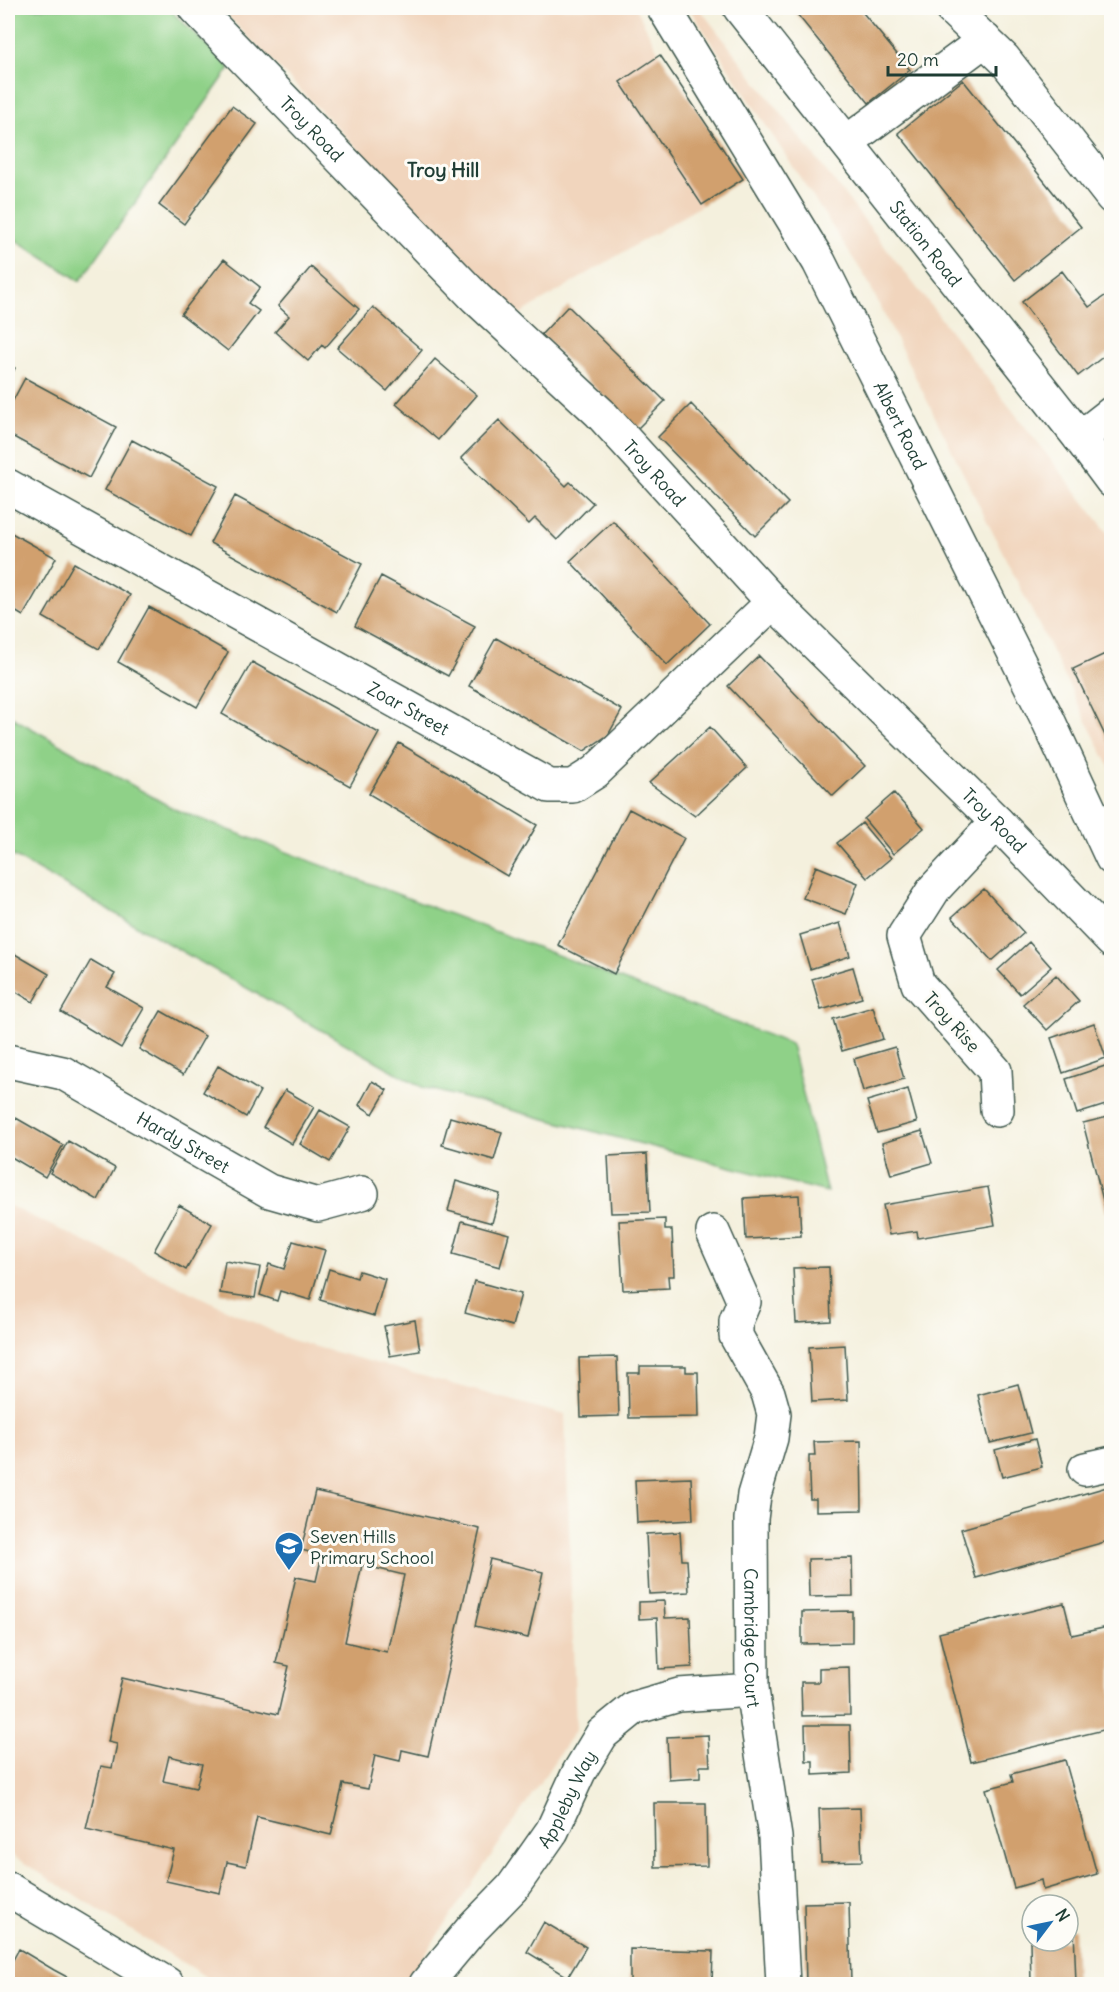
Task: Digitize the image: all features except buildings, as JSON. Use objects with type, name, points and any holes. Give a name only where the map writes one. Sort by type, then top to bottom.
[{"type":"street","name":"Troy Road","points":[[195,8],[476,298],[600,412],[773,602],[997,822],[1112,941]]},
{"type":"street","name":"Albert Road","points":[[664,8],[819,262],[1048,720],[1112,858]]},
{"type":"street","name":"Station Road","points":[[740,8],[1112,481]]},
{"type":"street","points":[[951,8],[1004,59],[1112,197]]},
{"type":"street","points":[[847,142],[985,40]]},
{"type":"street","points":[[1080,438],[1112,413]]},
{"type":"street","name":"Zoar Street","points":[[8,486],[549,786],[573,786],[595,772],[773,602]]},
{"type":"street","name":"Troy Rise","points":[[997,822],[934,889],[904,936],[918,984],[995,1071],[997,1110]]},
{"type":"street","name":"Hardy Street","points":[[8,1061],[63,1073],[269,1191],[318,1205],[362,1193]]},
{"type":"street","name":"Cambridge Court","points":[[713,1232],[744,1302],[736,1321],[736,1336],[768,1393],[774,1414],[771,1438],[754,1495],[751,1519],[752,1690],[775,1837],[783,1984]]},
{"type":"street","name":"Appleby Way","points":[[426,1984],[471,1930],[512,1888],[552,1832],[579,1772],[602,1734],[634,1708],[679,1695],[752,1690]]},
{"type":"street","points":[[10,1895],[167,1984]]},
{"type":"shaded area","points":[[220,8],[636,8],[660,55],[743,179],[520,314]]},
{"type":"shaded area","points":[[689,8],[699,8],[1111,537],[1111,770],[866,278]]},
{"type":"shaded area","name":"Seven Hills Primary School","points":[[8,1205],[291,1340],[565,1415],[576,1729],[405,1984],[217,1984],[8,1853]]},
{"type":"green space","points":[[8,8],[168,8],[230,68],[80,281],[8,235]]},
{"type":"green space","points":[[8,715],[174,809],[791,1044],[827,1192],[422,1087],[8,853]]},
{"type":"place","name":"Seven Hills Primary School","points":[[289,1572]]},
{"type":"district","name":"Troy Hill","points":[[443,169]]}]
